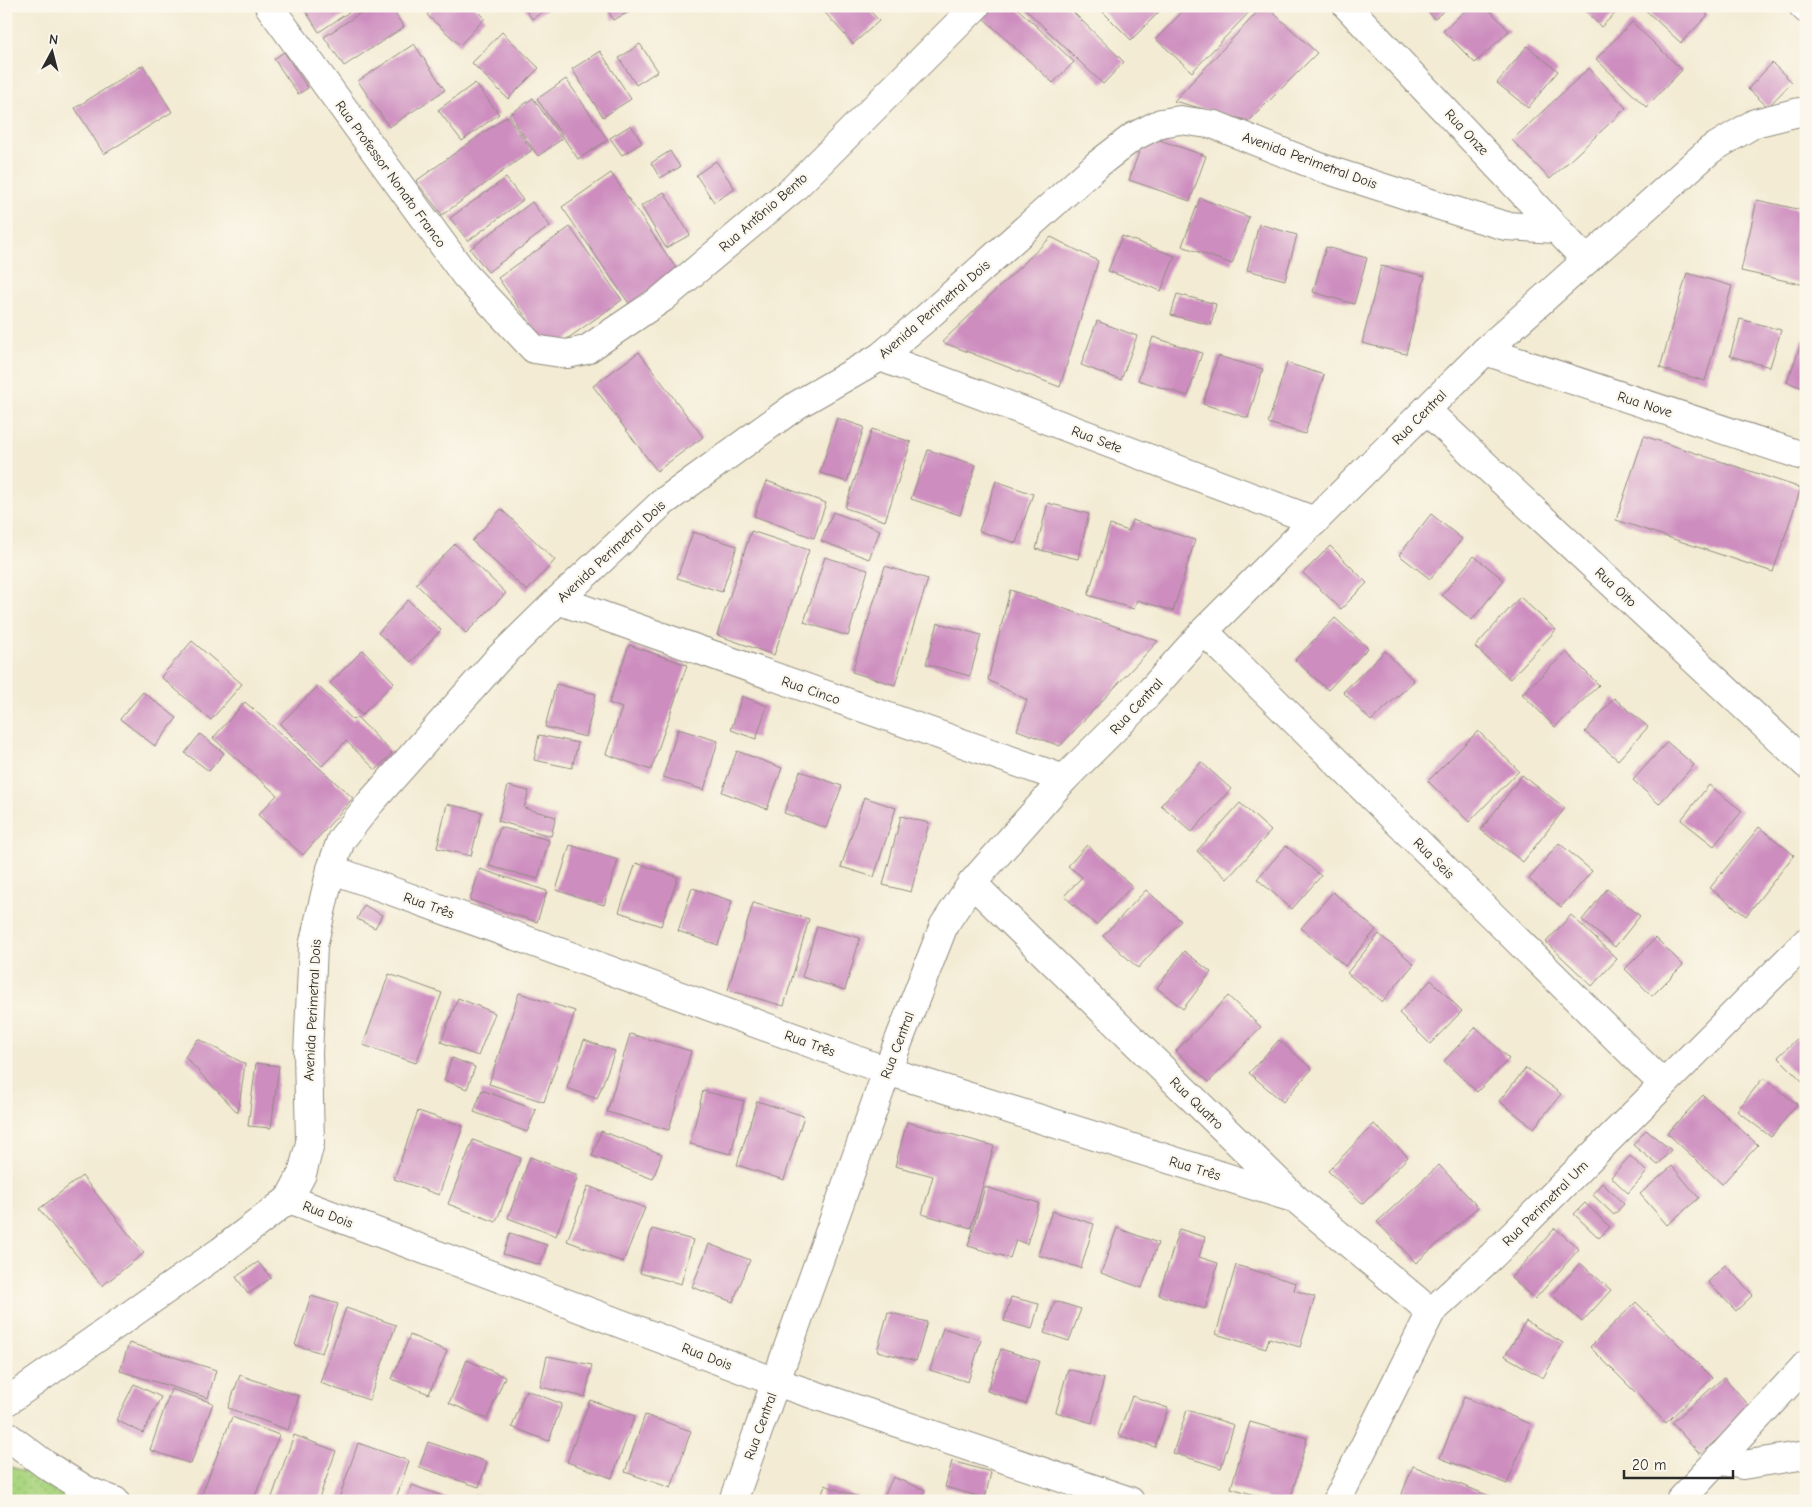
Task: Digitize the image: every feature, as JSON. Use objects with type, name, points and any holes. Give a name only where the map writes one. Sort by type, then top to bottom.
[{"type":"street","name":"Rua Professor Nonato Franco","points":[[269,6],[465,275],[521,336]]},
{"type":"street","name":"Rua Antônio Bento","points":[[521,336],[534,349],[567,354],[586,350],[663,298],[794,188],[976,6]]},
{"type":"street","name":"Rua Onze","points":[[1347,6],[1466,130],[1586,260]]},
{"type":"street","points":[[1803,6],[1806,9]]},
{"type":"street","name":"Rua Central","points":[[733,1501],[887,1071],[944,925],[972,883],[1064,779],[1138,705],[1204,631],[1485,351],[1710,150],[1755,123],[1799,112],[1806,114]]},
{"type":"street","name":"Avenida Perimetral Dois","points":[[6,1402],[221,1251],[289,1199],[302,1174],[310,1143],[308,1054],[313,946],[330,869],[341,840],[371,802],[497,660],[662,503],[798,405],[880,357],[1098,164],[1134,136],[1161,123],[1180,120],[1215,125],[1322,168],[1465,214],[1506,226],[1556,229]]},
{"type":"street","name":"Rua Nove","points":[[1485,351],[1806,457]]},
{"type":"street","name":"Rua Sete","points":[[880,357],[1315,521]]},
{"type":"street","name":"Rua Oito","points":[[1426,410],[1806,764]]},
{"type":"street","name":"Rua Cinco","points":[[558,600],[1064,779]]},
{"type":"street","name":"Rua Seis","points":[[1204,631],[1663,1084]]},
{"type":"street","name":"Rua Três","points":[[330,869],[887,1071],[1296,1199]]},
{"type":"street","name":"Rua Quatro","points":[[972,883],[1296,1199],[1431,1312]]},
{"type":"street","name":"Rua Perimetral Um","points":[[1336,1501],[1431,1312],[1493,1255],[1806,942]]},
{"type":"street","name":"Rua Dois","points":[[289,1199],[776,1382],[1130,1501]]},
{"type":"street","points":[[1680,1501],[1806,1365]]},
{"type":"street","points":[[6,1435],[86,1490],[115,1501]]},
{"type":"street","points":[[1718,1460],[1743,1465],[1806,1455]]},
{"type":"green space","points":[[6,1465],[106,1501],[6,1501]]},
{"type":"building","points":[[304,6],[358,6],[319,32]]},
{"type":"building","points":[[371,6],[390,6],[404,27],[344,66],[324,37]]},
{"type":"building","points":[[435,6],[473,6],[485,18],[460,45],[427,15]]},
{"type":"building","points":[[523,6],[551,6],[532,19]]},
{"type":"building","points":[[606,6],[641,6],[613,20]]},
{"type":"building","points":[[819,6],[866,6],[879,21],[853,44]]},
{"type":"building","points":[[990,6],[1015,6],[1074,62],[1053,83],[981,16]]},
{"type":"building","points":[[1022,6],[1067,6],[1124,62],[1103,84]]},
{"type":"building","points":[[1097,6],[1165,6],[1131,40]]},
{"type":"building","points":[[1188,6],[1255,6],[1192,72],[1156,39]]},
{"type":"building","points":[[1263,6],[1266,6],[1317,53],[1249,121],[1174,101]]},
{"type":"building","points":[[1424,6],[1450,6],[1434,19]]},
{"type":"building","points":[[1470,6],[1486,6],[1509,31],[1475,63],[1443,31]]},
{"type":"building","points":[[1581,6],[1623,6],[1601,27]]},
{"type":"building","points":[[1641,6],[1699,6],[1708,15],[1681,43]]},
{"type":"building","points":[[1632,22],[1682,70],[1646,107],[1596,59]]},
{"type":"building","points":[[502,32],[539,68],[508,99],[472,63]]},
{"type":"building","points":[[414,44],[445,90],[389,127],[358,81]]},
{"type":"building","points":[[640,44],[658,71],[636,85],[619,58]]},
{"type":"building","points":[[1527,46],[1558,71],[1528,108],[1497,83]]},
{"type":"building","points":[[600,51],[631,99],[603,117],[572,69]]},
{"type":"building","points":[[284,52],[308,88],[298,94],[274,59]]},
{"type":"building","points":[[1772,63],[1792,82],[1768,107],[1748,89]]},
{"type":"building","points":[[143,65],[172,112],[104,154],[75,108]]},
{"type":"building","points":[[1589,68],[1626,108],[1550,179],[1512,140]]},
{"type":"building","points":[[566,79],[608,140],[578,159],[537,99]]},
{"type":"building","points":[[475,83],[499,114],[462,141],[438,110]]},
{"type":"building","points":[[533,98],[562,139],[538,156],[509,115]]},
{"type":"building","points":[[507,116],[532,150],[442,215],[416,181]]},
{"type":"building","points":[[631,125],[642,143],[622,155],[610,138]]},
{"type":"building","points":[[1145,135],[1206,156],[1190,201],[1129,180]]},
{"type":"building","points":[[670,151],[680,167],[660,178],[651,163]]},
{"type":"building","points":[[716,161],[735,189],[714,202],[696,175]]},
{"type":"building","points":[[611,173],[678,271],[630,305],[562,207]]},
{"type":"building","points":[[506,178],[523,200],[468,241],[450,218]]},
{"type":"building","points":[[664,192],[690,235],[666,248],[641,206]]},
{"type":"building","points":[[1200,198],[1249,217],[1232,264],[1182,246]]},
{"type":"building","points":[[1757,200],[1806,211],[1805,285],[1741,271]]},
{"type":"building","points":[[532,202],[550,226],[488,272],[470,249]]},
{"type":"building","points":[[1259,224],[1297,235],[1285,280],[1247,270]]},
{"type":"building","points":[[570,227],[622,300],[550,351],[498,278]]},
{"type":"building","points":[[1122,236],[1175,256],[1161,291],[1108,271]]},
{"type":"building","points":[[1051,237],[1098,261],[1060,387],[942,342]]},
{"type":"building","points":[[1326,247],[1367,258],[1354,304],[1313,292]]},
{"type":"building","points":[[1381,266],[1425,276],[1406,354],[1362,343]]},
{"type":"building","points":[[1687,273],[1732,286],[1705,381],[1660,368]]},
{"type":"building","points":[[1177,294],[1216,304],[1211,325],[1171,315]]},
{"type":"building","points":[[1740,319],[1781,330],[1770,367],[1730,356]]},
{"type":"building","points":[[1097,321],[1137,336],[1121,380],[1081,365]]},
{"type":"building","points":[[1153,337],[1202,353],[1188,396],[1138,380]]},
{"type":"building","points":[[1803,339],[1806,340],[1806,389],[1787,382]]},
{"type":"building","points":[[639,352],[703,437],[657,471],[593,386]]},
{"type":"building","points":[[1218,356],[1263,369],[1248,418],[1203,404]]},
{"type":"building","points":[[1287,363],[1324,375],[1305,434],[1268,423]]},
{"type":"building","points":[[837,418],[864,427],[847,482],[820,473]]},
{"type":"building","points":[[872,429],[911,442],[885,521],[845,508]]},
{"type":"building","points":[[1644,436],[1801,488],[1773,572],[1616,520]]},
{"type":"building","points":[[928,450],[976,465],[960,515],[911,499]]},
{"type":"building","points":[[767,481],[826,503],[814,538],[754,516]]},
{"type":"building","points":[[996,481],[1033,494],[1016,543],[979,531]]},
{"type":"building","points":[[1048,503],[1089,514],[1078,559],[1036,549]]},
{"type":"building","points":[[501,509],[555,560],[527,591],[472,541]]},
{"type":"building","points":[[833,512],[880,530],[869,559],[821,541]]},
{"type":"building","points":[[1431,514],[1462,539],[1430,579],[1399,555]]},
{"type":"building","points":[[1132,520],[1195,540],[1173,611],[1137,600],[1134,609],[1088,595],[1110,525],[1129,531]]},
{"type":"building","points":[[751,531],[809,550],[774,655],[717,635]]},
{"type":"building","points":[[693,532],[737,546],[722,592],[677,578]]},
{"type":"building","points":[[455,544],[506,593],[466,633],[416,584]]},
{"type":"building","points":[[1330,546],[1367,583],[1341,609],[1303,573]]},
{"type":"building","points":[[1474,556],[1504,580],[1472,620],[1442,595]]},
{"type":"building","points":[[825,557],[868,570],[848,636],[804,622]]},
{"type":"building","points":[[885,566],[928,579],[895,685],[852,672]]},
{"type":"building","points":[[1010,590],[1158,641],[1060,746],[1017,730],[1027,700],[988,680]]},
{"type":"building","points":[[1520,597],[1556,630],[1510,679],[1475,647]]},
{"type":"building","points":[[408,600],[441,630],[411,662],[378,633]]},
{"type":"building","points":[[1335,618],[1368,648],[1328,690],[1295,660]]},
{"type":"building","points":[[938,623],[981,635],[970,676],[926,664]]},
{"type":"building","points":[[192,641],[242,684],[211,720],[161,677]]},
{"type":"building","points":[[629,645],[687,665],[651,770],[606,754],[622,708],[609,703]]},
{"type":"building","points":[[363,650],[394,682],[362,715],[330,683]]},
{"type":"building","points":[[1385,651],[1414,681],[1371,721],[1343,692]]},
{"type":"building","points":[[1566,652],[1599,685],[1555,727],[1522,694]]},
{"type":"building","points":[[556,684],[596,694],[586,737],[545,727]]},
{"type":"building","points":[[318,686],[353,720],[357,717],[392,753],[376,770],[346,741],[322,766],[280,724]]},
{"type":"building","points":[[143,692],[177,718],[155,746],[120,719]]},
{"type":"building","points":[[742,696],[767,706],[756,739],[731,730]]},
{"type":"building","points":[[1614,698],[1648,727],[1618,760],[1585,732]]},
{"type":"building","points":[[245,702],[353,798],[303,855],[258,815],[277,795],[213,738]]},
{"type":"building","points":[[678,729],[718,741],[704,790],[663,777]]},
{"type":"building","points":[[1478,731],[1519,771],[1469,822],[1428,781]]},
{"type":"building","points":[[200,734],[224,753],[209,771],[185,753]]},
{"type":"building","points":[[539,735],[578,743],[572,768],[534,760]]},
{"type":"building","points":[[1667,742],[1694,765],[1659,804],[1633,780]]},
{"type":"building","points":[[737,751],[782,768],[767,809],[722,792]]},
{"type":"building","points":[[1201,762],[1231,789],[1192,832],[1161,805]]},
{"type":"building","points":[[800,771],[842,786],[826,828],[784,813]]},
{"type":"building","points":[[1522,775],[1565,808],[1523,862],[1481,830]]},
{"type":"building","points":[[1709,785],[1742,811],[1714,846],[1681,820]]},
{"type":"building","points":[[508,786],[529,791],[524,808],[556,817],[551,836],[498,821]]},
{"type":"building","points":[[864,797],[896,808],[874,877],[841,867]]},
{"type":"building","points":[[1240,803],[1271,831],[1227,879],[1197,851]]},
{"type":"building","points":[[447,804],[482,812],[471,856],[437,848]]},
{"type":"building","points":[[901,816],[929,823],[911,892],[883,885]]},
{"type":"building","points":[[500,827],[549,840],[538,879],[489,866]]},
{"type":"building","points":[[1759,827],[1794,855],[1746,916],[1710,888]]},
{"type":"building","points":[[1559,843],[1592,871],[1561,907],[1529,879]]},
{"type":"building","points":[[570,845],[618,860],[604,905],[556,890]]},
{"type":"building","points":[[1087,845],[1132,886],[1096,925],[1064,896],[1082,877],[1068,866]]},
{"type":"building","points":[[1286,846],[1321,876],[1292,909],[1257,879]]},
{"type":"building","points":[[636,863],[678,877],[661,926],[619,912]]},
{"type":"building","points":[[480,869],[547,891],[537,922],[470,900]]},
{"type":"building","points":[[692,888],[732,901],[718,945],[678,931]]},
{"type":"building","points":[[1607,889],[1640,916],[1615,947],[1582,920]]},
{"type":"building","points":[[1146,890],[1181,921],[1138,968],[1103,936]]},
{"type":"building","points":[[1333,892],[1376,930],[1345,966],[1301,928]]},
{"type":"building","points":[[753,903],[809,919],[784,1006],[728,990]]},
{"type":"building","points":[[364,905],[382,915],[375,928],[357,919]]},
{"type":"building","points":[[1571,915],[1617,959],[1592,986],[1546,942]]},
{"type":"building","points":[[817,926],[860,938],[845,990],[802,977]]},
{"type":"building","points":[[1379,934],[1414,964],[1382,1002],[1347,973]]},
{"type":"building","points":[[1656,938],[1683,965],[1652,996],[1625,969]]},
{"type":"building","points":[[1184,951],[1211,972],[1183,1009],[1157,988]]},
{"type":"building","points":[[389,974],[442,993],[416,1063],[363,1045]]},
{"type":"building","points":[[1431,980],[1462,1011],[1430,1044],[1399,1013]]},
{"type":"building","points":[[519,993],[575,1011],[544,1102],[489,1084]]},
{"type":"building","points":[[1228,996],[1261,1027],[1209,1082],[1176,1051]]},
{"type":"building","points":[[458,998],[495,1013],[478,1056],[441,1042]]},
{"type":"building","points":[[1476,1027],[1509,1059],[1477,1092],[1444,1061]]},
{"type":"building","points":[[1806,1030],[1806,1085],[1778,1057]]},
{"type":"building","points":[[630,1034],[691,1051],[669,1130],[607,1112]]},
{"type":"building","points":[[198,1039],[245,1064],[238,1113],[185,1057]]},
{"type":"building","points":[[584,1040],[615,1051],[597,1099],[567,1088]]},
{"type":"building","points":[[1279,1040],[1312,1069],[1283,1102],[1249,1073]]},
{"type":"building","points":[[452,1058],[475,1067],[467,1089],[444,1080]]},
{"type":"building","points":[[256,1063],[279,1066],[271,1128],[248,1126]]},
{"type":"building","points":[[1526,1068],[1561,1094],[1534,1128],[1499,1101]]},
{"type":"building","points":[[1763,1078],[1797,1104],[1771,1137],[1737,1111]]},
{"type":"building","points":[[482,1090],[536,1110],[527,1132],[474,1112]]},
{"type":"building","points":[[703,1091],[744,1101],[731,1154],[690,1144]]},
{"type":"building","points":[[1703,1095],[1758,1145],[1722,1184],[1667,1133]]},
{"type":"building","points":[[757,1101],[804,1116],[784,1180],[737,1165]]},
{"type":"building","points":[[418,1111],[463,1126],[439,1195],[394,1179]]},
{"type":"building","points":[[907,1122],[994,1146],[971,1228],[922,1214],[933,1176],[895,1166]]},
{"type":"building","points":[[1374,1124],[1408,1157],[1363,1204],[1328,1171]]},
{"type":"building","points":[[1646,1130],[1671,1150],[1658,1165],[1633,1145]]},
{"type":"building","points":[[601,1131],[662,1154],[653,1179],[592,1156]]},
{"type":"building","points":[[473,1140],[521,1158],[496,1222],[448,1204]]},
{"type":"building","points":[[1630,1156],[1647,1172],[1628,1193],[1611,1177]]},
{"type":"building","points":[[530,1157],[578,1175],[556,1236],[508,1218]]},
{"type":"building","points":[[1439,1165],[1478,1207],[1416,1263],[1377,1222]]},
{"type":"building","points":[[1672,1166],[1699,1198],[1667,1225],[1640,1194]]},
{"type":"building","points":[[82,1176],[144,1253],[102,1286],[39,1209]]},
{"type":"building","points":[[1602,1183],[1624,1204],[1614,1215],[1592,1194]]},
{"type":"building","points":[[588,1186],[645,1208],[623,1262],[567,1241]]},
{"type":"building","points":[[985,1187],[1039,1203],[1027,1244],[1016,1240],[1010,1258],[968,1246]]},
{"type":"building","points":[[1585,1203],[1610,1227],[1599,1238],[1574,1214]]},
{"type":"building","points":[[1052,1211],[1094,1224],[1081,1268],[1038,1255]]},
{"type":"building","points":[[1117,1228],[1158,1243],[1142,1288],[1101,1273]]},
{"type":"building","points":[[1555,1228],[1579,1249],[1535,1299],[1511,1278]]},
{"type":"building","points":[[652,1229],[693,1240],[681,1284],[640,1273]]},
{"type":"building","points":[[1179,1229],[1205,1237],[1199,1257],[1218,1263],[1205,1309],[1159,1295]]},
{"type":"building","points":[[510,1233],[547,1245],[540,1265],[503,1254]]},
{"type":"building","points":[[709,1244],[750,1260],[733,1302],[692,1287]]},
{"type":"building","points":[[258,1262],[271,1278],[248,1294],[236,1277]]},
{"type":"building","points":[[1580,1263],[1611,1290],[1582,1322],[1552,1295]]},
{"type":"building","points":[[1236,1265],[1296,1283],[1294,1290],[1315,1297],[1300,1347],[1269,1338],[1266,1349],[1216,1334]]},
{"type":"building","points":[[1725,1265],[1753,1295],[1736,1311],[1708,1282]]},
{"type":"building","points":[[311,1296],[338,1304],[322,1353],[295,1345]]},
{"type":"building","points":[[1011,1297],[1039,1304],[1032,1329],[1004,1321]]},
{"type":"building","points":[[1055,1301],[1081,1309],[1069,1341],[1044,1333]]},
{"type":"building","points":[[1636,1302],[1712,1378],[1666,1423],[1590,1347]]},
{"type":"building","points":[[346,1308],[396,1325],[369,1400],[320,1383]]},
{"type":"building","points":[[888,1312],[927,1322],[916,1361],[877,1351]]},
{"type":"building","points":[[1526,1321],[1563,1343],[1543,1378],[1505,1356]]},
{"type":"building","points":[[943,1328],[981,1340],[968,1382],[930,1370]]},
{"type":"building","points":[[410,1335],[447,1351],[429,1394],[392,1379]]},
{"type":"building","points":[[129,1343],[216,1370],[208,1398],[120,1371]]},
{"type":"building","points":[[1001,1349],[1039,1361],[1026,1404],[987,1391]]},
{"type":"building","points":[[547,1356],[592,1365],[585,1397],[540,1387]]},
{"type":"building","points":[[467,1360],[505,1377],[487,1419],[449,1403]]},
{"type":"building","points":[[1068,1369],[1104,1379],[1092,1423],[1056,1412]]},
{"type":"building","points":[[240,1375],[299,1396],[288,1430],[228,1408]]},
{"type":"building","points":[[1724,1377],[1752,1409],[1700,1454],[1672,1423]]},
{"type":"building","points":[[134,1384],[161,1397],[143,1433],[116,1420]]},
{"type":"building","points":[[171,1389],[213,1403],[191,1464],[150,1450]]},
{"type":"building","points":[[526,1390],[562,1404],[549,1441],[512,1427]]},
{"type":"building","points":[[1132,1396],[1168,1408],[1155,1447],[1118,1435]]},
{"type":"building","points":[[1464,1397],[1531,1424],[1507,1484],[1440,1458]]},
{"type":"building","points":[[590,1400],[635,1416],[612,1478],[567,1462]]},
{"type":"building","points":[[1187,1410],[1234,1425],[1221,1468],[1173,1453]]},
{"type":"building","points":[[645,1415],[691,1431],[671,1488],[625,1472]]},
{"type":"building","points":[[232,1417],[279,1435],[253,1501],[199,1501]]},
{"type":"building","points":[[1250,1422],[1307,1438],[1290,1501],[1275,1501],[1231,1488]]},
{"type":"building","points":[[294,1435],[336,1451],[318,1501],[282,1501],[272,1497]]},
{"type":"building","points":[[428,1442],[487,1462],[479,1487],[419,1467]]},
{"type":"building","points":[[358,1443],[409,1461],[395,1501],[338,1501]]},
{"type":"building","points":[[952,1461],[991,1472],[985,1498],[945,1487]]},
{"type":"building","points":[[1413,1466],[1495,1498],[1494,1501],[1399,1501]]},
{"type":"building","points":[[893,1477],[925,1490],[921,1501],[882,1501]]},
{"type":"building","points":[[412,1485],[456,1501],[406,1501]]},
{"type":"building","points":[[825,1485],[863,1499],[862,1501],[820,1501]]},
{"type":"building","points":[[479,1495],[494,1500],[494,1501],[477,1501]]}]
